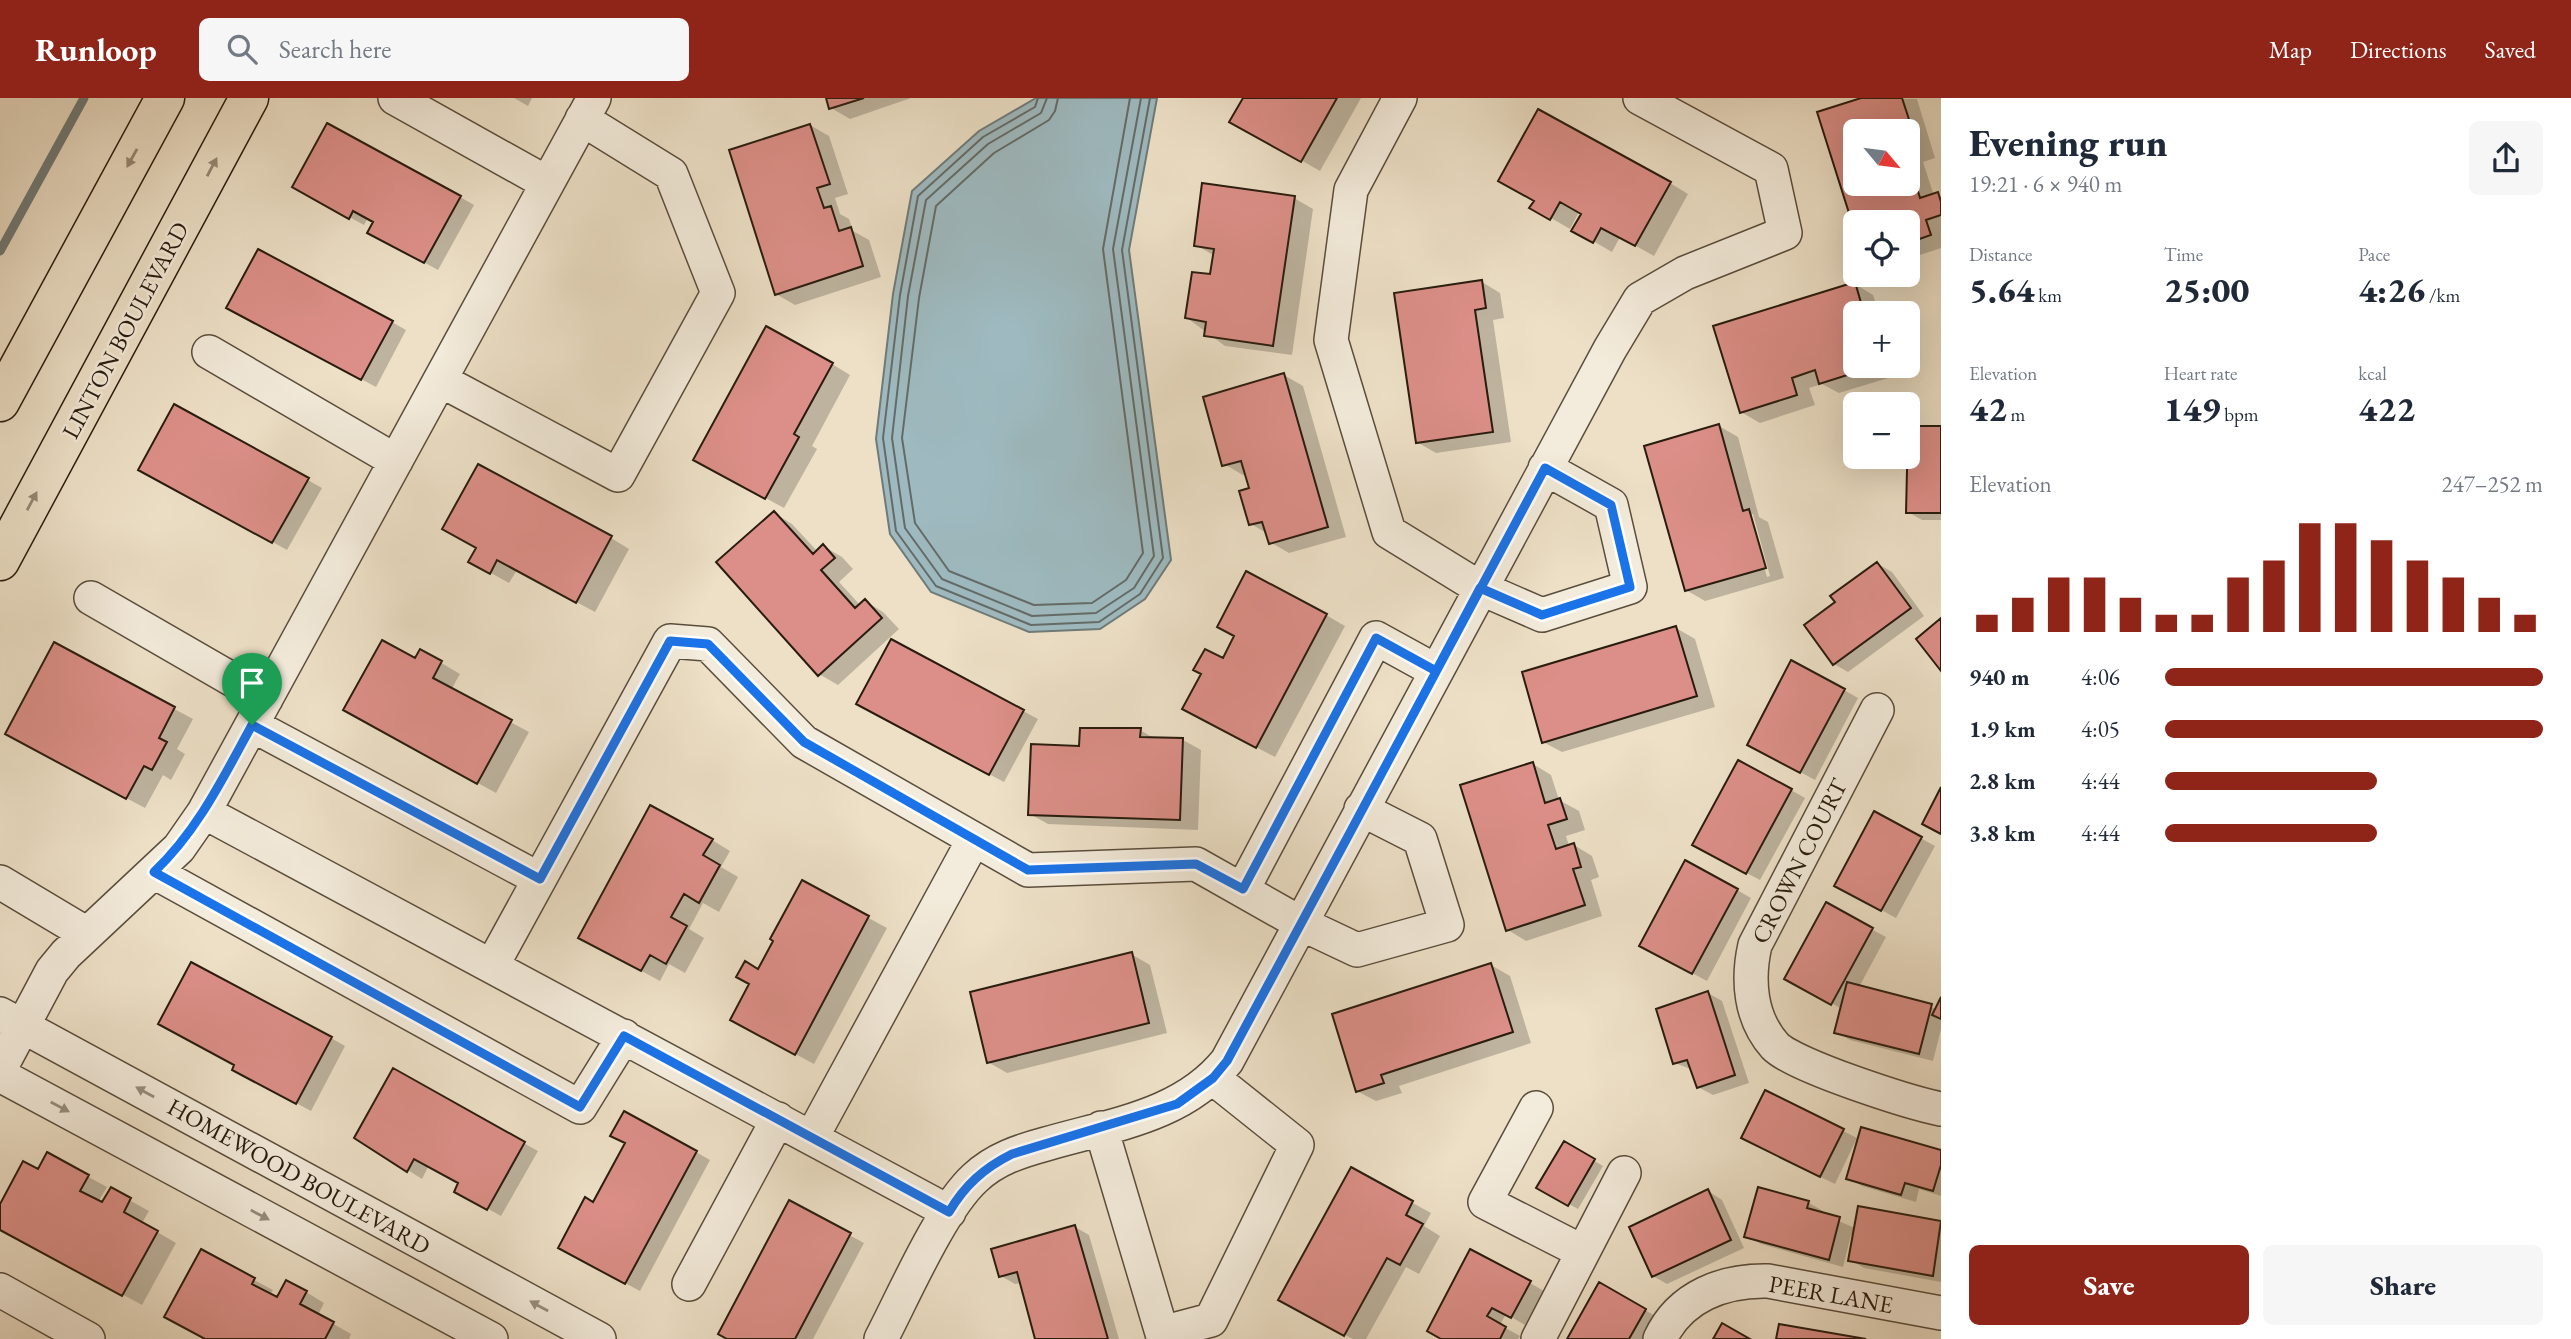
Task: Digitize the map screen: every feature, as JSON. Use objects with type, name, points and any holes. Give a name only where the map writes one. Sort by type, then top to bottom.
[{"type":"main road","points":[[0,401],[165,98]]},
{"type":"main road","name":"LINTON BOULEVARD","points":[[0,561],[249,98]]},
{"type":"street","points":[[395,98],[547,183]]},
{"type":"street","points":[[1400,98],[1351,190],[1331,340],[1389,532],[1480,588],[1542,615],[1630,587],[1611,505],[1545,468]]},
{"type":"street","points":[[881,1339],[949,1212],[967,1185],[992,1164],[1012,1154],[1156,1112],[1205,1086],[1227,1061],[1545,468],[1640,299],[1685,273],[1785,233],[1771,169],[1640,98]]},
{"type":"street","points":[[0,1069],[12,1020],[87,934],[179,848],[204,812],[588,108],[671,174],[718,293],[618,475],[440,380]]},
{"type":"street","points":[[209,352],[396,461]]},
{"type":"street","points":[[91,598],[259,712],[540,879]]},
{"type":"street","points":[[1243,889],[1376,638],[1436,671]]},
{"type":"street","points":[[492,964],[670,641],[708,644],[804,742],[1028,870],[1196,864],[1302,924],[1357,950],[1447,925],[1420,839],[1361,809]]},
{"type":"street","name":"CROWN COURT","points":[[1877,710],[1755,945],[1750,984],[1754,1008],[1763,1030],[1777,1048],[1841,1079],[1941,1109]]},
{"type":"street","points":[[204,812],[492,964],[949,1212]]},
{"type":"street","points":[[811,1137],[974,839]]},
{"type":"street","points":[[154,872],[580,1107],[624,1036]]},
{"type":"street","points":[[0,882],[87,934]]},
{"type":"street","name":"HOMEWOOD BOULEVARD","points":[[12,1020],[598,1339]]},
{"type":"street","name":"HOMEWOOD BOULEVARD","points":[[0,1075],[491,1339]]},
{"type":"street","points":[[1101,1128],[1162,1333],[1211,1320],[1297,1145],[1205,1086]]},
{"type":"street","points":[[1536,1108],[1485,1202],[1583,1252]]},
{"type":"street","points":[[689,1284],[778,1119]]},
{"type":"street","points":[[1538,1339],[1624,1173]]},
{"type":"street","name":"PEER LANE","points":[[1660,1339],[1675,1316],[1707,1291],[1746,1280],[1768,1281],[1941,1312]]},
{"type":"street","points":[[0,1290],[88,1339]]},
{"type":"water","points":[[1036,98],[1157,98],[1129,250],[1171,560],[1145,599],[1100,629],[1029,632],[931,592],[890,534],[876,439],[893,294],[912,191],[979,131]]},
{"type":"building","points":[[826,98],[864,98],[829,109]]},
{"type":"building","points":[[1243,98],[1337,98],[1301,162],[1229,122]]},
{"type":"building","points":[[1861,98],[1902,98],[1909,119],[1843,119],[1843,194],[1817,112]]},
{"type":"building","points":[[1538,109],[1671,182],[1635,246],[1601,228],[1593,243],[1571,231],[1581,214],[1560,202],[1550,220],[1529,208],[1534,201],[1498,181]]},
{"type":"building","points":[[327,123],[461,196],[424,263],[367,233],[373,222],[353,211],[349,219],[292,187]]},
{"type":"building","points":[[810,124],[830,184],[817,188],[824,208],[831,206],[839,231],[851,227],[863,266],[775,295],[729,150]]},
{"type":"building","points":[[1202,183],[1295,196],[1273,346],[1204,336],[1206,322],[1185,318],[1192,272],[1210,274],[1214,249],[1194,246]]},
{"type":"building","points":[[1938,192],[1941,202],[1941,215],[1926,220],[1931,235],[1920,239],[1920,210],[1848,210],[1844,196],[1920,198]]},
{"type":"building","points":[[258,249],[393,321],[361,380],[226,308]]},
{"type":"building","points":[[1482,280],[1486,308],[1475,310],[1493,432],[1416,443],[1394,293]]},
{"type":"building","points":[[1843,286],[1856,287],[1861,301],[1843,301],[1843,376],[1819,384],[1815,370],[1792,378],[1797,395],[1740,413],[1713,326]]},
{"type":"building","points":[[766,326],[833,363],[794,434],[799,437],[765,499],[693,460]]},
{"type":"building","points":[[1284,373],[1328,527],[1269,544],[1262,522],[1249,525],[1239,491],[1249,488],[1241,461],[1222,466],[1203,397]]},
{"type":"building","points":[[174,404],[309,478],[272,543],[138,470]]},
{"type":"building","points":[[1719,424],[1743,511],[1749,509],[1766,568],[1685,591],[1644,446]]},
{"type":"building","points":[[1920,426],[1941,426],[1941,513],[1906,513],[1907,469],[1920,469]]},
{"type":"building","points":[[478,464],[612,536],[576,603],[497,560],[490,574],[468,562],[476,548],[442,529]]},
{"type":"building","points":[[774,511],[813,554],[823,544],[835,558],[821,570],[855,608],[865,599],[882,618],[818,676],[716,562]]},
{"type":"building","points":[[1877,562],[1911,608],[1833,665],[1804,625],[1835,602],[1830,596]]},
{"type":"building","points":[[1246,571],[1327,614],[1256,748],[1182,709],[1201,674],[1193,670],[1205,649],[1223,658],[1234,636],[1217,627]]},
{"type":"building","points":[[1941,618],[1941,671],[1916,639]]},
{"type":"building","points":[[1676,626],[1697,696],[1542,743],[1522,672]]},
{"type":"building","points":[[891,639],[1024,710],[989,775],[856,704]]},
{"type":"building","points":[[382,640],[415,658],[420,649],[442,661],[433,678],[512,720],[477,784],[343,710]]},
{"type":"building","points":[[54,642],[175,707],[159,738],[167,742],[152,770],[144,766],[126,799],[5,734]]},
{"type":"building","points":[[1791,660],[1845,689],[1800,773],[1747,745]]},
{"type":"building","points":[[1080,728],[1141,728],[1140,737],[1183,738],[1180,820],[1028,815],[1031,744],[1079,746]]},
{"type":"building","points":[[1738,760],[1792,789],[1746,874],[1692,845]]},
{"type":"building","points":[[1533,762],[1545,803],[1560,798],[1567,819],[1548,825],[1556,849],[1574,843],[1581,867],[1573,869],[1585,905],[1506,931],[1460,785]]},
{"type":"building","points":[[1941,787],[1941,834],[1922,824]]},
{"type":"building","points":[[650,805],[713,839],[703,855],[720,865],[699,903],[684,894],[671,917],[687,926],[666,964],[650,955],[641,971],[578,938]]},
{"type":"building","points":[[1874,811],[1922,837],[1881,911],[1834,886]]},
{"type":"building","points":[[1685,860],[1738,889],[1692,974],[1639,946]]},
{"type":"building","points":[[802,880],[869,916],[795,1055],[730,1020],[749,984],[736,977],[745,961],[758,969],[773,941],[770,939]]},
{"type":"building","points":[[1826,902],[1873,928],[1831,1005],[1784,979]]},
{"type":"building","points":[[1132,952],[1149,1023],[987,1063],[970,992]]},
{"type":"building","points":[[191,962],[332,1037],[296,1104],[232,1070],[234,1065],[158,1024]]},
{"type":"building","points":[[1491,963],[1513,1032],[1381,1075],[1384,1083],[1356,1092],[1332,1014]]},
{"type":"building","points":[[1847,982],[1932,1004],[1919,1054],[1834,1033]]},
{"type":"building","points":[[1708,991],[1735,1075],[1697,1088],[1687,1060],[1673,1064],[1656,1009]]},
{"type":"building","points":[[1941,997],[1941,1019],[1932,1015]]},
{"type":"building","points":[[393,1068],[525,1142],[487,1210],[454,1192],[458,1183],[414,1159],[407,1172],[354,1138]]},
{"type":"building","points":[[1765,1090],[1844,1129],[1820,1177],[1741,1138]]},
{"type":"building","points":[[624,1111],[697,1151],[625,1284],[558,1248],[585,1197],[593,1202],[625,1143],[610,1136]]},
{"type":"building","points":[[1861,1127],[1941,1150],[1941,1165],[1933,1191],[1905,1183],[1901,1195],[1846,1179]]},
{"type":"building","points":[[1564,1141],[1595,1159],[1568,1206],[1536,1188]]},
{"type":"building","points":[[47,1152],[89,1175],[80,1191],[102,1202],[111,1187],[131,1198],[124,1212],[158,1231],[122,1296],[0,1230],[0,1204],[23,1161],[38,1169]]},
{"type":"building","points":[[1351,1167],[1413,1201],[1406,1215],[1423,1224],[1400,1265],[1387,1258],[1344,1336],[1278,1300]]},
{"type":"building","points":[[1758,1187],[1809,1201],[1807,1208],[1840,1217],[1829,1260],[1744,1237]]},
{"type":"building","points":[[1708,1189],[1731,1240],[1652,1277],[1629,1227]]},
{"type":"building","points":[[789,1200],[851,1233],[795,1339],[727,1339],[718,1334]]},
{"type":"building","points":[[1858,1206],[1941,1221],[1933,1276],[1848,1261]]},
{"type":"building","points":[[1075,1225],[1108,1339],[1035,1339],[1017,1272],[999,1277],[991,1249]]},
{"type":"building","points":[[201,1249],[255,1278],[252,1284],[277,1297],[286,1280],[307,1291],[300,1304],[334,1322],[325,1339],[205,1339],[164,1317]]},
{"type":"building","points":[[1470,1249],[1531,1281],[1511,1318],[1492,1308],[1487,1316],[1506,1327],[1500,1339],[1441,1339],[1427,1331]]},
{"type":"building","points":[[1599,1282],[1646,1309],[1629,1339],[1567,1339]]},
{"type":"building","points":[[1722,1323],[1750,1339],[1713,1339]]},
{"type":"building","points":[[1779,1324],[1866,1339],[1776,1339]]},
{"type":"waterway","points":[[0,251],[84,98]]},
{"type":"route","points":[[252,725],[204,812],[179,848],[154,872],[580,1107],[624,1036],[949,1212],[975,1177],[992,1164],[1012,1154],[1177,1104],[1196,1093],[1227,1061],[1302,924],[1361,809],[1436,671],[1480,588],[1545,468],[1611,505],[1630,587],[1542,615],[1480,588],[1436,671],[1376,638],[1243,889],[1196,864],[1028,870],[804,742],[708,644],[670,641],[540,879],[252,725]]}]
